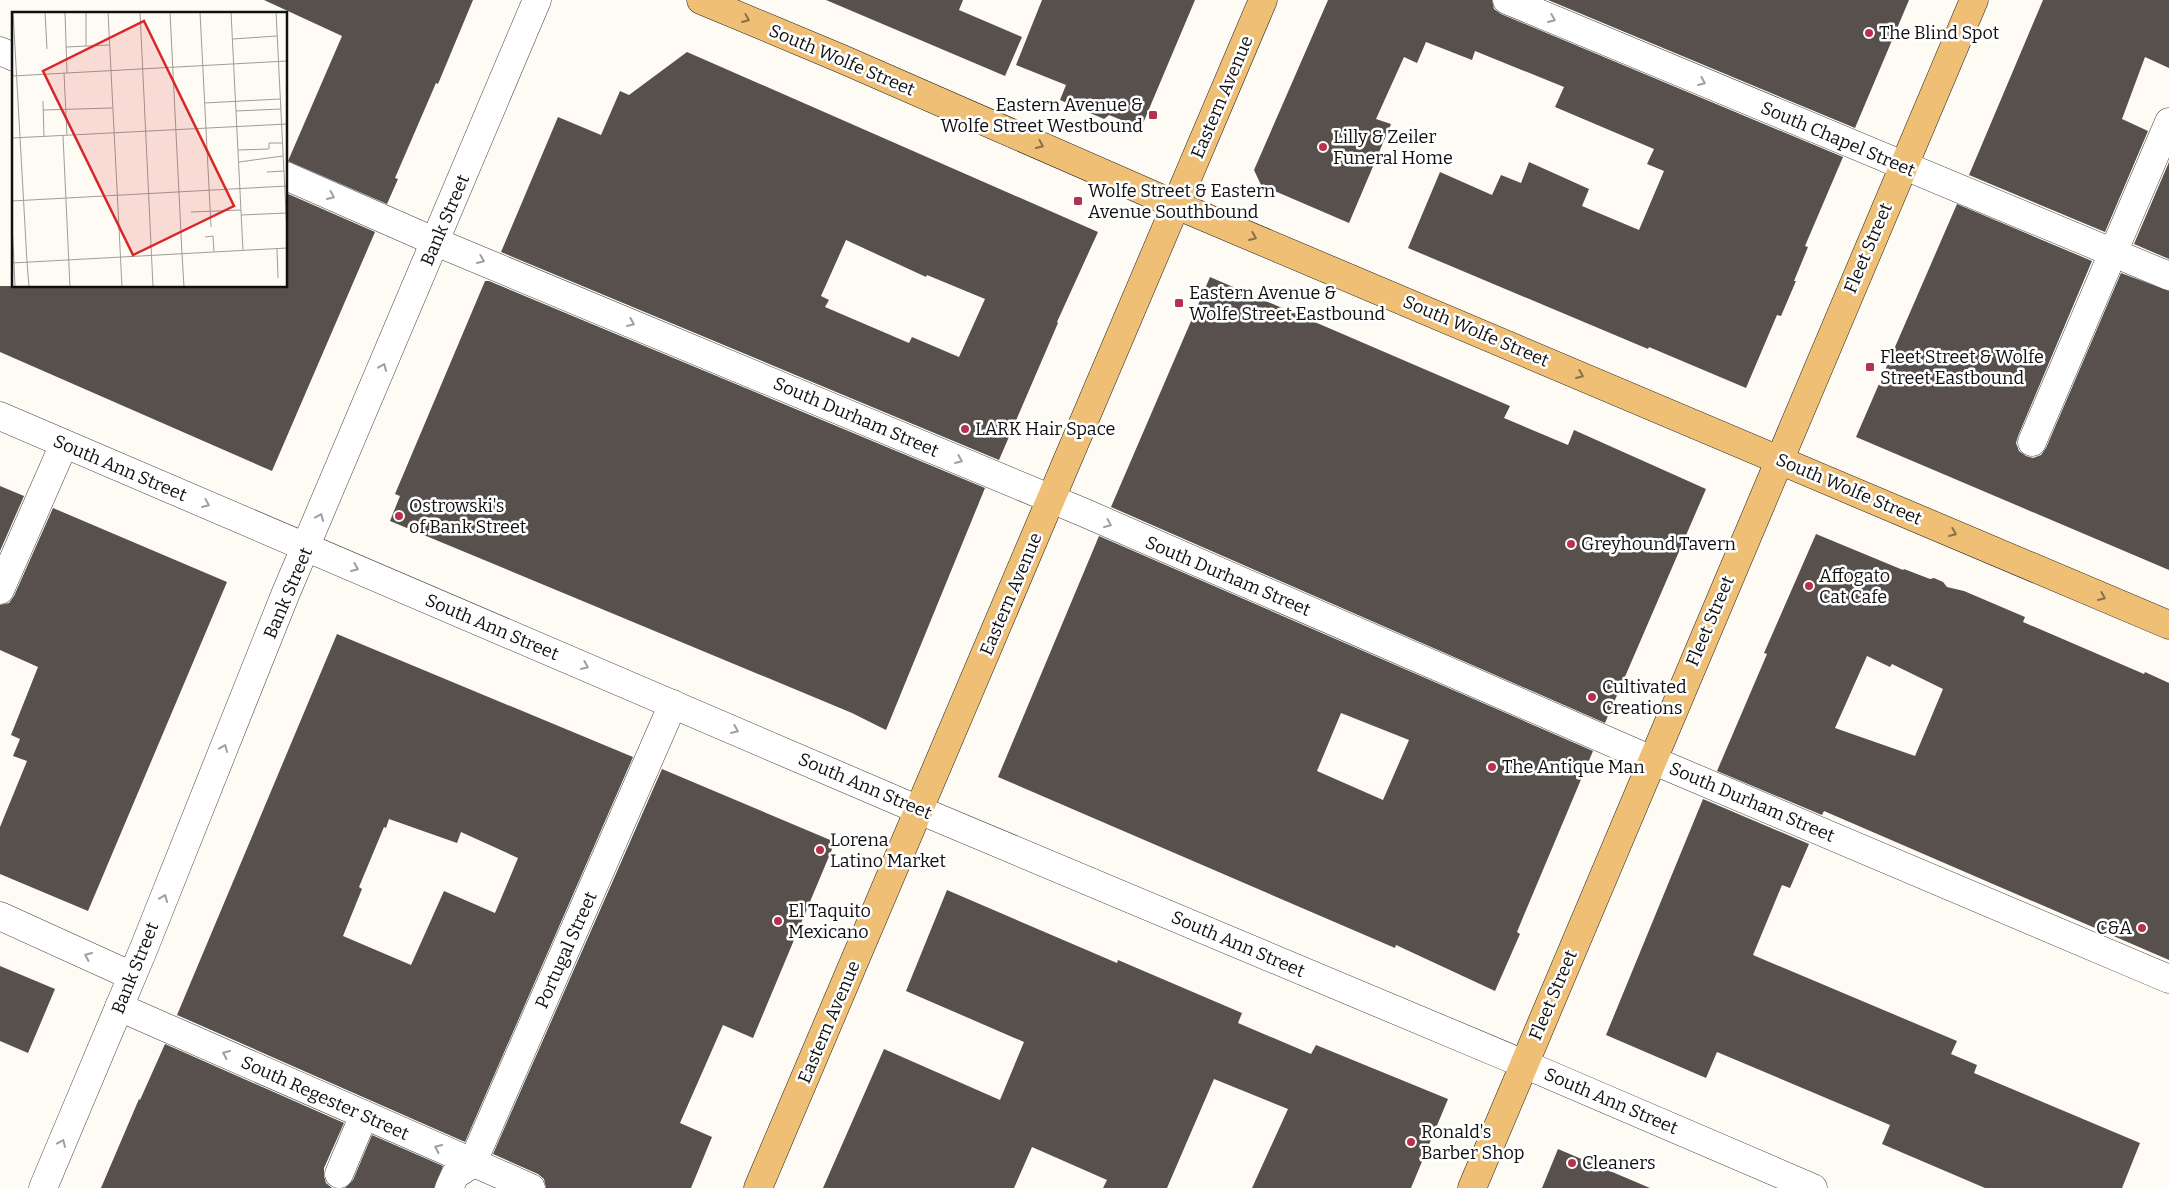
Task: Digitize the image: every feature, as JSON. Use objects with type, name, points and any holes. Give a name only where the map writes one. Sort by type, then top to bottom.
[{"type":"main road","name":"South Wolfe Street","points":[[701,0],[842,59],[1176,205],[2169,625]]},
{"type":"main road","name":"Eastern Avenue","points":[[758,1188],[1263,0]]},
{"type":"main road","name":"Fleet Street","points":[[1472,1188],[1974,0]]},
{"type":"street","name":"Bank Street","points":[[43,1188],[307,548],[537,0]]},
{"type":"street","name":"South Chapel Street","points":[[1507,0],[2169,276]]},
{"type":"street","points":[[0,51],[12,56]]},
{"type":"street","points":[[2032,442],[2169,122]]},
{"type":"street","name":"South Durham Street","points":[[288,177],[436,242],[1051,499],[1652,760],[2169,979]]},
{"type":"street","name":"South Ann Street","points":[[0,416],[919,810],[1524,1064],[1813,1188]]},
{"type":"street","points":[[0,590],[64,444]]},
{"type":"street","name":"Portugal Street","points":[[472,1164],[673,704]]},
{"type":"street","points":[[0,916],[132,976]]},
{"type":"street","name":"South Regester Street","points":[[119,1007],[472,1164],[531,1188]]},
{"type":"street","points":[[339,1174],[364,1115]]},
{"type":"street","points":[[449,1188],[454,1174],[472,1164]]},
{"type":"building","points":[[264,0],[473,0],[438,84],[436,83],[395,178],[398,179],[387,204],[288,161],[342,36]]},
{"type":"building","points":[[826,0],[963,0],[959,10],[1022,37],[1005,76]]},
{"type":"building","points":[[1042,0],[1195,0],[1141,128],[1109,115],[1104,119],[1060,100],[1066,85],[1016,65]]},
{"type":"building","points":[[1328,0],[1492,0],[1494,9],[1501,14],[1843,157],[1805,246],[1808,247],[1794,281],[1796,281],[1781,316],[1777,315],[1746,388],[1408,248],[1440,172],[1492,195],[1501,175],[1521,183],[1529,162],[1589,189],[1582,206],[1639,230],[1664,171],[1647,164],[1654,149],[1555,107],[1564,87],[1475,51],[1472,60],[1426,42],[1417,63],[1404,57],[1376,119],[1391,124],[1349,223],[1261,185],[1254,170]]},
{"type":"building","points":[[1548,0],[1909,0],[1855,128]]},
{"type":"building","points":[[2043,0],[2169,0],[2169,68],[2145,57],[2122,119],[2148,131],[2105,232],[1969,175]]},
{"type":"building","points":[[687,52],[1098,232],[1057,322],[999,460],[501,252],[558,117],[601,135],[620,91],[629,95]],"holes":[[[846,240],[926,277],[927,275],[985,299],[959,357],[912,337],[909,343],[825,307],[829,300],[821,296]]]},
{"type":"building","points":[[2169,162],[2169,259],[2134,244]]},
{"type":"building","points":[[288,194],[375,232],[272,471],[0,352],[0,286],[12,286],[12,288],[288,288]]},
{"type":"building","points":[[1957,204],[2092,261],[2018,436],[2016,443],[2019,451],[2026,456],[2033,458],[2041,455],[2046,448],[2121,273],[2169,291],[2169,570],[1856,437]]},
{"type":"building","points":[[1210,277],[1510,406],[1504,418],[1568,445],[1574,430],[1706,489],[1605,723],[1111,507]]},
{"type":"building","points":[[485,281],[489,281],[985,488],[886,730],[852,713],[390,521],[400,496],[395,494]]},
{"type":"building","points":[[0,486],[24,496],[0,551]]},
{"type":"building","points":[[53,508],[227,582],[88,911],[0,874],[0,827],[27,761],[13,756],[20,739],[11,735],[38,667],[0,650],[0,605],[9,603],[14,596]]},
{"type":"building","points":[[1816,534],[1903,570],[1930,579],[1934,578],[1943,582],[1947,587],[1964,591],[2025,617],[2023,622],[2169,683],[2169,960],[1824,811],[1822,815],[1717,771],[1767,654],[1764,653]],"holes":[[[1867,656],[1890,667],[1892,664],[1943,689],[1915,756],[1835,728]]]},
{"type":"building","points":[[1099,536],[1593,751],[1517,932],[1520,934],[1495,991],[1396,945],[1395,948],[998,777]],"holes":[[[1341,713],[1409,740],[1383,800],[1317,771]]]},
{"type":"building","points":[[337,634],[633,757],[465,1142],[177,1015]],"holes":[[[389,819],[457,843],[461,832],[518,858],[495,913],[444,891],[411,965],[343,936],[362,889],[359,887]]]},
{"type":"building","points":[[662,769],[835,842],[753,1038],[723,1025],[680,1123],[712,1137],[691,1188],[546,1188],[544,1179],[538,1174],[493,1154]]},
{"type":"building","points":[[1703,799],[1809,844],[1790,888],[1782,885],[1753,955],[1957,1041],[1951,1054],[1977,1065],[1974,1073],[2140,1143],[2122,1188],[1985,1188],[1882,1144],[1890,1125],[1717,1052],[1706,1078],[1606,1035]]},
{"type":"building","points":[[947,890],[1117,963],[1118,960],[1242,1013],[1238,1023],[1311,1054],[1316,1045],[1448,1099],[1411,1188],[1252,1188],[1288,1109],[1214,1079],[1167,1188],[1103,1188],[1107,1180],[1032,1147],[1014,1188],[823,1188],[884,1049],[1000,1100],[1024,1042],[906,991]]},
{"type":"building","points":[[0,966],[55,989],[28,1053],[0,1041]]},
{"type":"building","points":[[165,1044],[344,1123],[324,1168],[326,1183],[332,1188],[101,1188]]},
{"type":"building","points":[[372,1135],[443,1166],[434,1188],[345,1188],[353,1180]]},
{"type":"building","name":"Cleaners","points":[[1558,1149],[1650,1188],[1542,1188]]},
{"type":"place","name":"The Blind Spot","points":[[1869,33]]},
{"type":"place","name":"Eastern Avenue & Wolfe Street Westbound","points":[[1153,115]]},
{"type":"place","name":"Lilly & Zeiler Funeral Home","points":[[1323,147]]},
{"type":"place","name":"Wolfe Street & Eastern Avenue Southbound","points":[[1078,201]]},
{"type":"place","name":"Eastern Avenue & Wolfe Street Eastbound","points":[[1179,303]]},
{"type":"place","name":"Fleet Street & Wolfe Street Eastbound","points":[[1870,367]]},
{"type":"place","name":"LARK Hair Space","points":[[965,429]]},
{"type":"place","name":"Ostrowski's of Bank Street","points":[[399,516]]},
{"type":"place","name":"Greyhound Tavern","points":[[1571,544]]},
{"type":"place","name":"Affogato Cat Cafe","points":[[1809,586]]},
{"type":"place","name":"Cultivated Creations","points":[[1592,697]]},
{"type":"place","name":"The Antique Man","points":[[1492,767]]},
{"type":"place","name":"Lorena Latino Market","points":[[820,850]]},
{"type":"place","name":"El Taquito Mexicano","points":[[778,921]]},
{"type":"place","name":"C&A","points":[[2142,928]]},
{"type":"place","name":"Ronald's Barber Shop","points":[[1411,1142]]},
{"type":"place","name":"Cleaners","points":[[1572,1163]]}]
